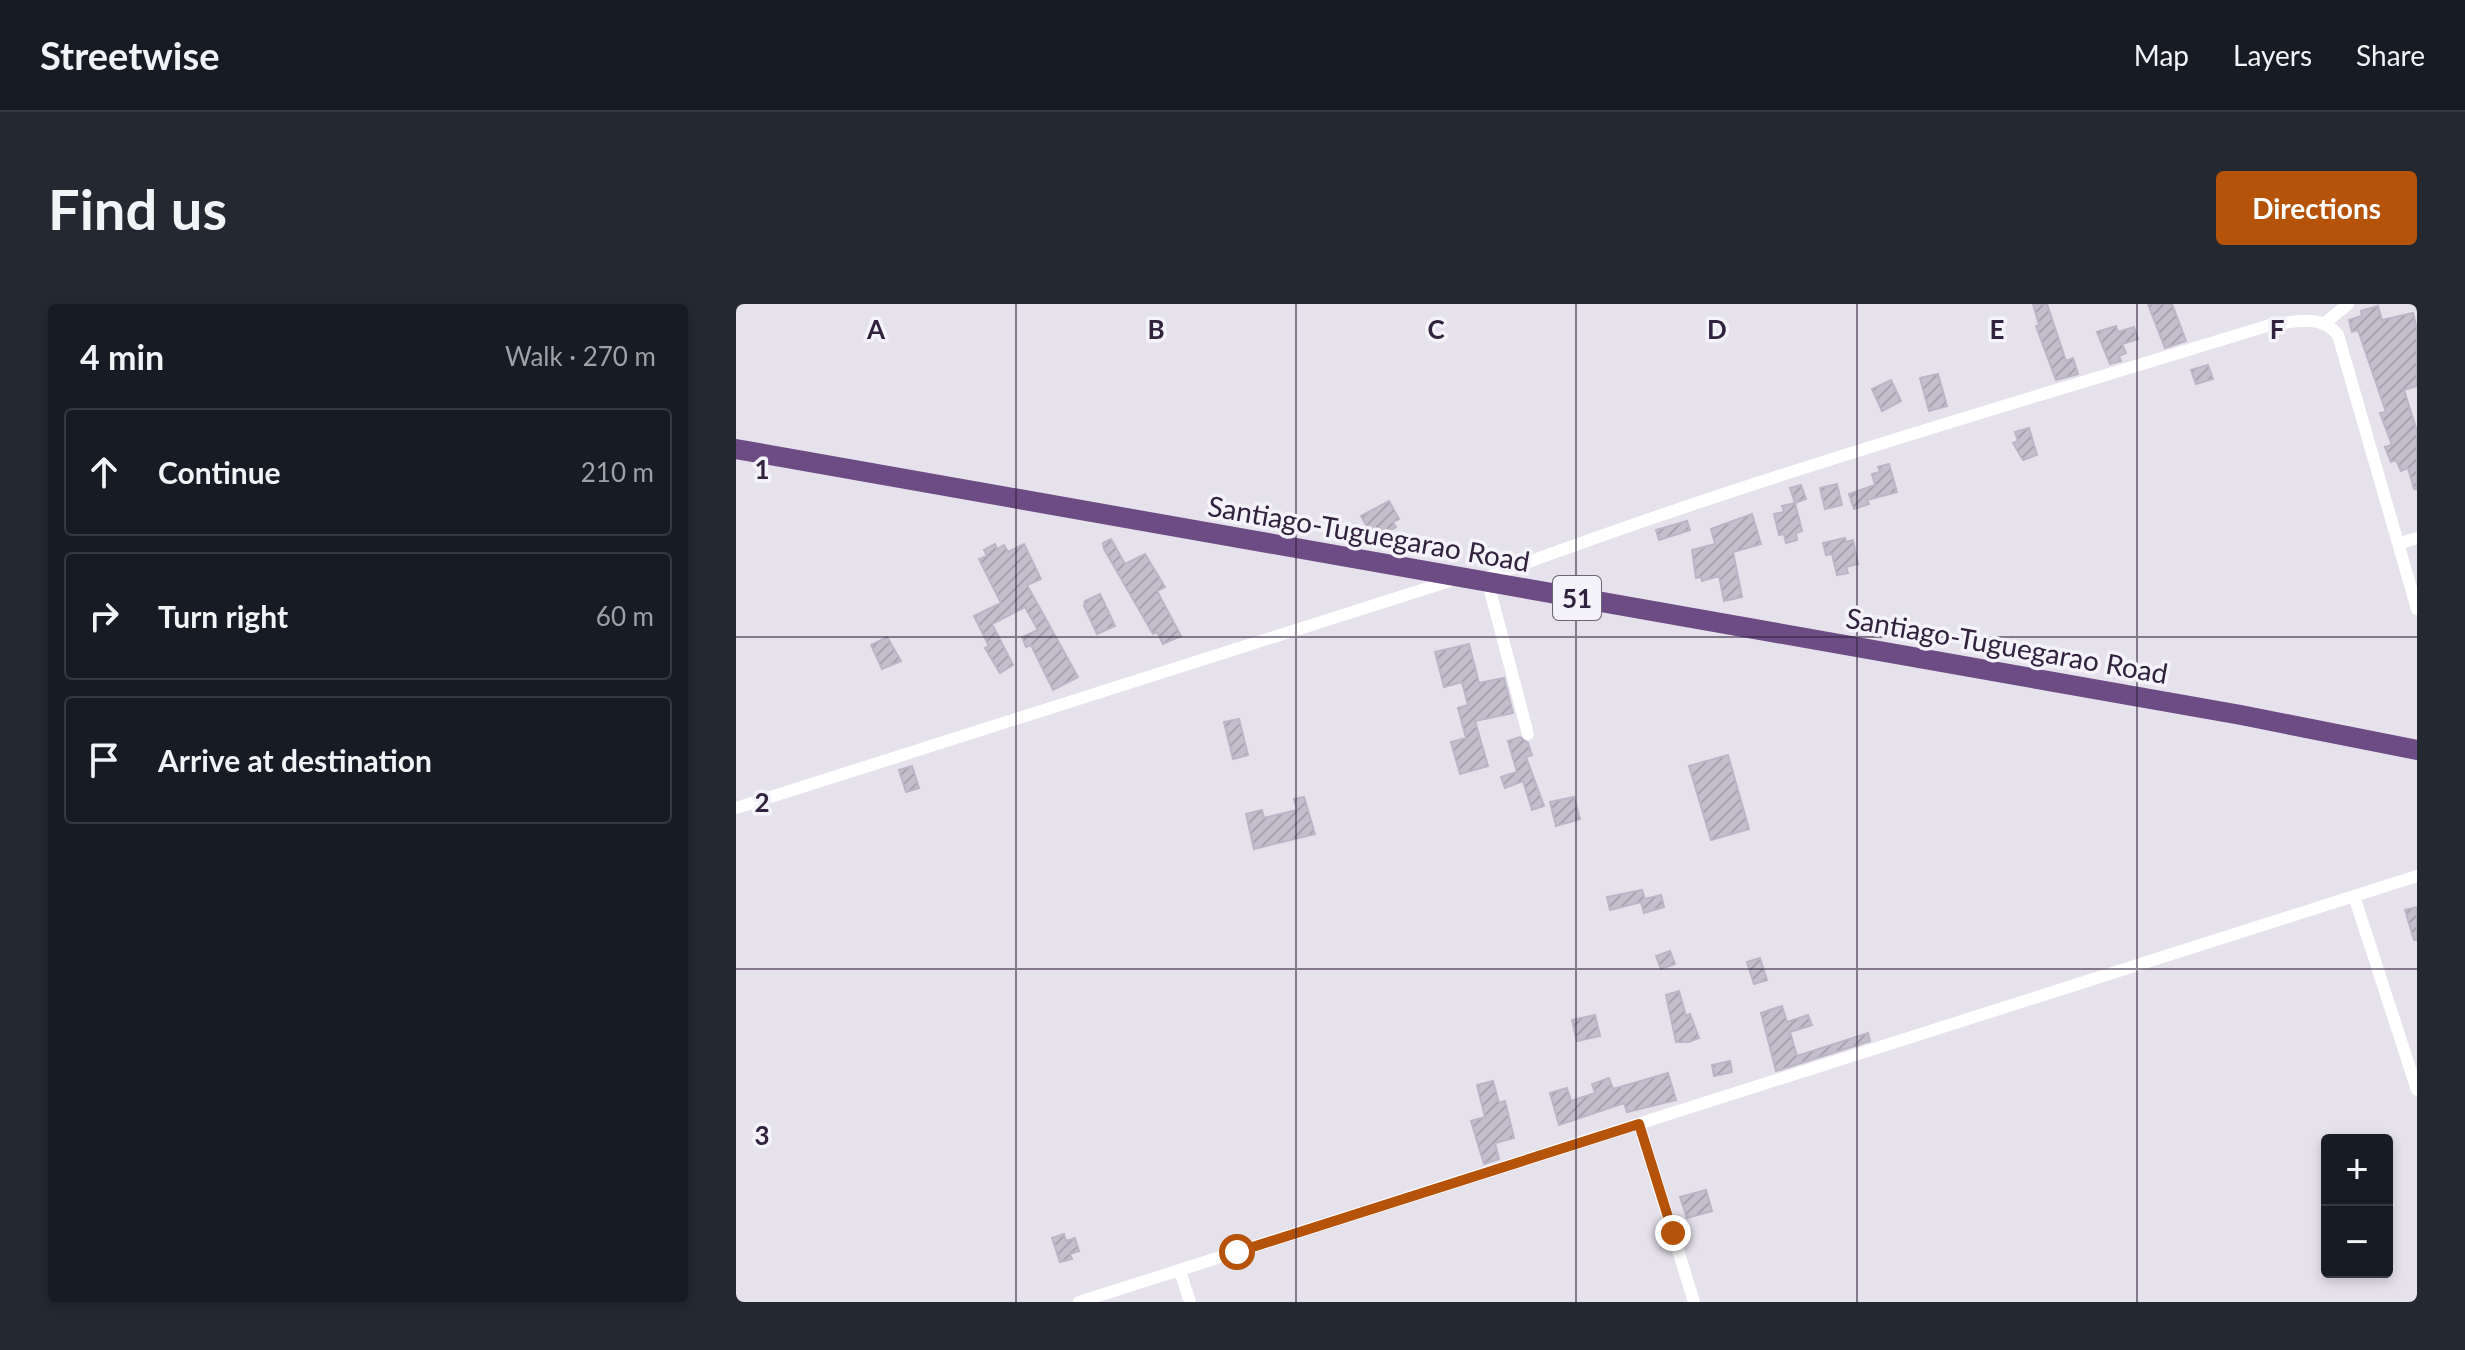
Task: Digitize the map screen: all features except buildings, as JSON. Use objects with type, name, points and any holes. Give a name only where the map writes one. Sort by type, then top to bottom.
[{"type":"highway","name":"Santiago-Tuguegarao Road","points":[[736,449],[2226,712],[2417,750]]},
{"type":"street","points":[[2325,323],[2348,304]]},
{"type":"street","points":[[736,808],[1474,581],[1567,547],[1839,458],[2240,334],[2307,320],[2325,323],[2338,335],[2417,609]]},
{"type":"street","points":[[2400,543],[2417,538]]},
{"type":"street","points":[[1474,581],[1528,734]]},
{"type":"street","points":[[1079,1302],[2417,876]]},
{"type":"street","points":[[2354,896],[2417,1090]]},
{"type":"street","points":[[1639,1124],[1694,1302]]},
{"type":"street","points":[[1180,1271],[1190,1302]]},
{"type":"route","points":[[1237,1252],[1639,1124],[1673,1233]]}]
